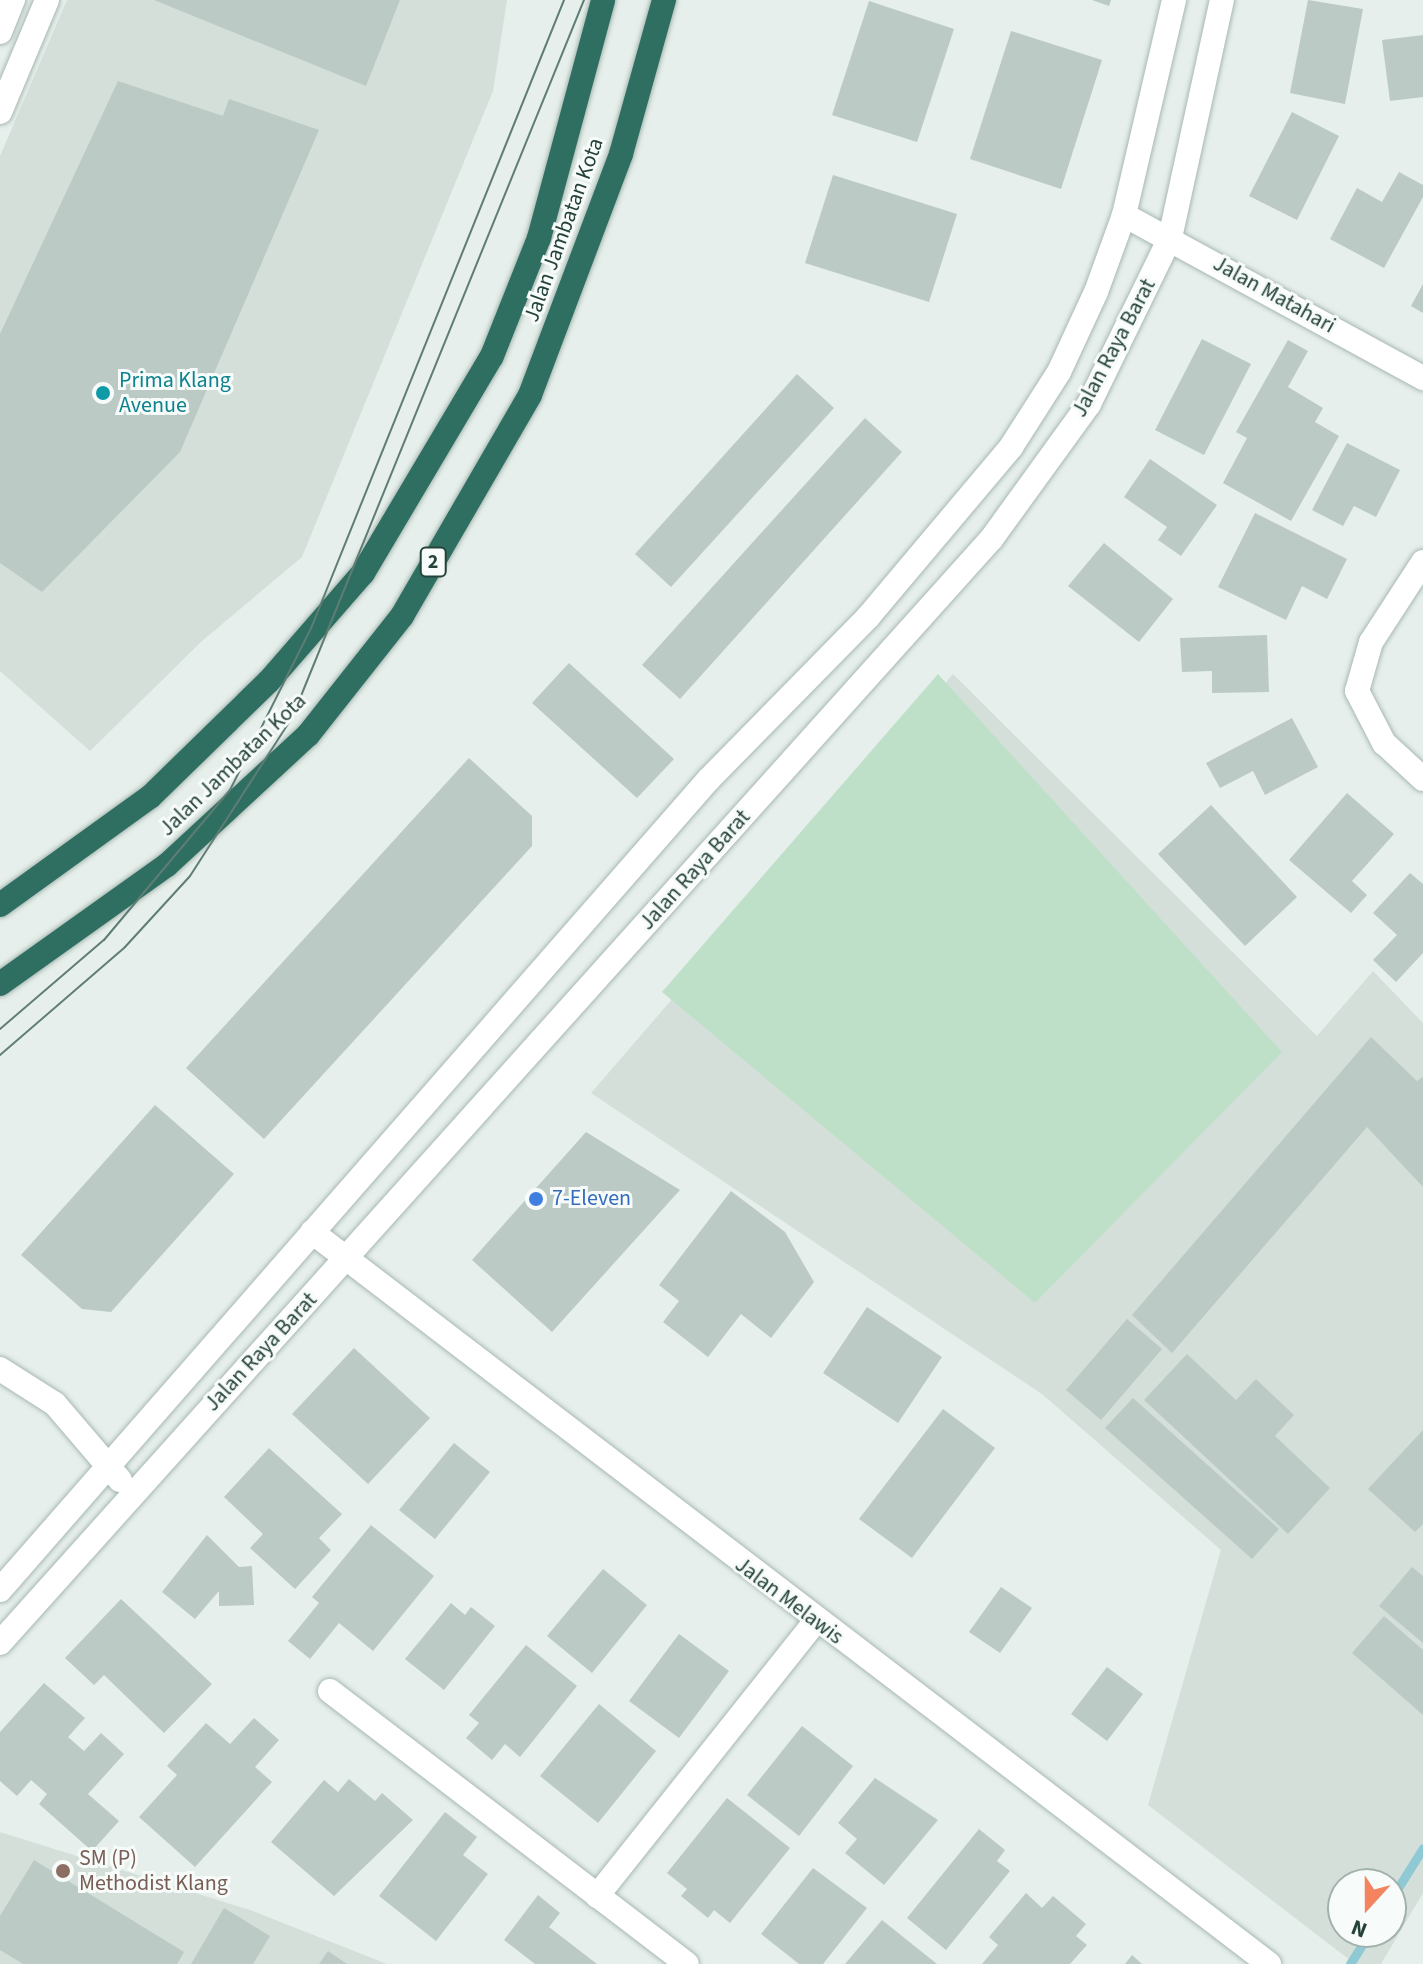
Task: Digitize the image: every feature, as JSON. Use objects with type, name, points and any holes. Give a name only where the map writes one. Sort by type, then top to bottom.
[{"type":"highway","name":"Jalan Jambatan Kota","points":[[0,905],[150,797],[269,681],[363,573],[492,356],[539,238],[603,0]]},
{"type":"highway","name":"Jalan Jambatan Kota","points":[[0,984],[167,865],[308,735],[402,616],[530,395],[621,154],[664,0]]},
{"type":"main road","name":"Jalan Raya Barat","points":[[0,1590],[111,1469],[312,1232],[709,779],[960,514],[1059,372],[1124,215],[1174,0]]},
{"type":"main road","name":"Jalan Raya Barat","points":[[0,1643],[131,1492],[346,1261],[992,538],[1089,404],[1170,238],[1222,0]]},
{"type":"main road","points":[[0,112],[43,11],[7,14]]},
{"type":"main road","name":"Jalan Matahari","points":[[1124,215],[1423,378]]},
{"type":"main road","points":[[1423,562],[1371,642],[1357,691],[1384,743],[1423,779]]},
{"type":"main road","name":"Jalan Melawis","points":[[312,1232],[815,1622],[1269,1964]]},
{"type":"main road","points":[[0,1369],[55,1404],[131,1492]]},
{"type":"main road","points":[[597,1896],[815,1622]]},
{"type":"main road","points":[[330,1691],[687,1964]]},
{"type":"shaded area","points":[[67,0],[507,0],[493,91],[302,557],[202,641],[90,751],[0,671],[0,156]]},
{"type":"shaded area","points":[[953,674],[1317,1036],[1373,971],[1423,1023],[1423,1893],[1407,1920],[1407,1868],[1327,1868],[1327,1942],[1148,1805],[1221,1550],[1042,1394],[591,1093]]},
{"type":"shaded area","name":"SM (P) Methodist Klang","points":[[0,1832],[253,1911],[387,1964],[0,1964]]},
{"type":"shaded area","points":[[1334,1948],[1390,1948],[1381,1964],[1355,1964]]},
{"type":"green space","points":[[938,674],[1282,1052],[1035,1303],[662,992]]},
{"type":"building","points":[[154,0],[400,0],[366,86]]},
{"type":"building","points":[[1092,0],[1111,0],[1109,6]]},
{"type":"building","points":[[1308,0],[1363,9],[1345,104],[1290,93]]},
{"type":"building","points":[[869,1],[954,29],[917,142],[832,115]]},
{"type":"building","points":[[1011,31],[1102,60],[1061,189],[970,159]]},
{"type":"building","points":[[1423,35],[1423,97],[1390,101],[1382,40]]},
{"type":"building","name":"Prima Klang Avenue","points":[[118,81],[223,116],[229,99],[319,130],[180,452],[42,592],[0,563],[0,334]]},
{"type":"building","points":[[1292,112],[1339,136],[1297,220],[1249,196]]},
{"type":"building","points":[[1399,172],[1423,185],[1423,197],[1384,268],[1330,239],[1357,188],[1382,202]]},
{"type":"building","points":[[833,175],[957,214],[929,302],[805,263]]},
{"type":"building","points":[[1423,284],[1423,313],[1411,306]]},
{"type":"building","points":[[1202,339],[1251,364],[1204,455],[1155,430]]},
{"type":"building","points":[[1288,340],[1308,351],[1288,387],[1323,408],[1315,422],[1339,436],[1291,521],[1223,483],[1247,438],[1236,432]]},
{"type":"building","points":[[797,374],[834,408],[671,587],[635,554]]},
{"type":"building","points":[[865,418],[902,452],[680,699],[642,665]]},
{"type":"building","points":[[1347,443],[1400,470],[1376,517],[1354,506],[1343,526],[1312,510]]},
{"type":"building","points":[[1150,459],[1217,505],[1181,556],[1158,540],[1167,527],[1124,497]]},
{"type":"building","points":[[1255,513],[1347,559],[1327,599],[1302,586],[1286,620],[1218,587]]},
{"type":"building","points":[[1104,543],[1173,599],[1139,642],[1068,586]]},
{"type":"building","points":[[1267,635],[1269,692],[1212,693],[1212,671],[1182,672],[1180,638]]},
{"type":"building","points":[[569,663],[674,759],[637,798],[532,703]]},
{"type":"building","points":[[1292,718],[1318,767],[1265,795],[1253,771],[1220,788],[1206,763]]},
{"type":"building","points":[[469,758],[532,816],[532,846],[264,1139],[186,1068]]},
{"type":"building","points":[[1347,793],[1394,834],[1352,881],[1367,895],[1351,913],[1289,860]]},
{"type":"building","points":[[1211,805],[1297,897],[1245,946],[1158,854]]},
{"type":"building","points":[[1410,873],[1423,884],[1423,953],[1396,982],[1373,960],[1397,935],[1373,913]]},
{"type":"building","points":[[1371,1037],[1417,1081],[1423,1077],[1423,1187],[1367,1127],[1172,1353],[1132,1315]]},
{"type":"building","points":[[155,1105],[234,1174],[111,1312],[82,1309],[21,1255]]},
{"type":"building","points":[[586,1132],[680,1190],[552,1332],[472,1260]]},
{"type":"building","points":[[731,1191],[785,1232],[814,1282],[771,1338],[741,1314],[708,1357],[663,1322],[679,1301],[659,1285]]},
{"type":"building","points":[[867,1307],[942,1357],[898,1423],[823,1373]]},
{"type":"building","points":[[1127,1319],[1162,1349],[1101,1420],[1066,1390]]},
{"type":"building","points":[[354,1348],[430,1418],[368,1484],[292,1414]]},
{"type":"building","points":[[1187,1354],[1236,1400],[1256,1379],[1294,1415],[1275,1436],[1330,1488],[1288,1534],[1144,1400]]},
{"type":"building","points":[[1133,1398],[1279,1529],[1252,1559],[1105,1428]]},
{"type":"building","points":[[943,1409],[995,1448],[912,1558],[859,1519]]},
{"type":"building","points":[[1423,1430],[1423,1524],[1415,1532],[1368,1489]]},
{"type":"building","points":[[454,1443],[490,1472],[435,1539],[399,1510]]},
{"type":"building","points":[[269,1448],[342,1514],[319,1538],[331,1550],[295,1589],[250,1548],[263,1534],[224,1497]]},
{"type":"building","points":[[371,1525],[434,1576],[373,1651],[339,1623],[310,1659],[288,1641],[319,1603],[312,1597]]},
{"type":"building","points":[[207,1535],[239,1567],[252,1566],[254,1605],[219,1606],[219,1591],[195,1619],[162,1592]]},
{"type":"building","points":[[1412,1567],[1423,1576],[1423,1643],[1379,1606]]},
{"type":"building","points":[[603,1569],[647,1605],[592,1673],[547,1636]]},
{"type":"building","points":[[1001,1587],[1032,1608],[1000,1653],[969,1632]]},
{"type":"building","points":[[121,1599],[212,1684],[164,1733],[104,1675],[94,1685],[65,1658]]},
{"type":"building","points":[[451,1603],[465,1615],[471,1607],[495,1626],[444,1690],[405,1659]]},
{"type":"building","points":[[1384,1616],[1423,1650],[1423,1715],[1352,1653]]},
{"type":"building","points":[[679,1634],[729,1671],[679,1738],[629,1701]]},
{"type":"building","points":[[526,1645],[577,1686],[520,1757],[505,1744],[492,1760],[466,1738],[479,1723],[469,1715]]},
{"type":"building","points":[[1107,1667],[1143,1694],[1107,1741],[1071,1714]]},
{"type":"building","points":[[44,1683],[85,1718],[68,1737],[84,1751],[101,1733],[124,1754],[88,1794],[119,1821],[92,1851],[39,1804],[47,1794],[31,1780],[17,1796],[0,1781],[0,1732]]},
{"type":"building","points":[[599,1704],[656,1751],[598,1823],[540,1776]]},
{"type":"building","points":[[254,1718],[279,1740],[255,1767],[272,1782],[195,1867],[139,1817],[177,1775],[167,1766],[206,1723],[230,1744]]},
{"type":"building","points":[[802,1726],[853,1766],[799,1836],[747,1795]]},
{"type":"building","points":[[875,1778],[938,1820],[884,1885],[845,1853],[857,1839],[838,1823]]},
{"type":"building","points":[[349,1779],[375,1801],[382,1793],[413,1820],[334,1896],[271,1842],[324,1780],[338,1792]]},
{"type":"building","points":[[727,1798],[790,1848],[730,1923],[714,1910],[708,1918],[681,1896],[687,1889],[667,1873]]},
{"type":"building","points":[[445,1812],[477,1837],[463,1855],[488,1874],[436,1941],[379,1896]]},
{"type":"building","points":[[979,1829],[1005,1850],[997,1861],[1010,1871],[946,1950],[907,1918]]},
{"type":"building","points":[[34,1860],[184,1952],[177,1964],[23,1964],[0,1950],[0,1916]]},
{"type":"building","points":[[813,1868],[867,1908],[823,1964],[799,1964],[761,1934]]},
{"type":"building","points":[[1026,1893],[1042,1908],[1053,1896],[1086,1924],[1076,1936],[1087,1945],[1070,1964],[982,1964],[998,1945],[989,1937]]},
{"type":"building","points":[[538,1895],[560,1913],[549,1927],[597,1964],[535,1964],[504,1940]]},
{"type":"building","points":[[224,1908],[270,1936],[253,1964],[191,1964]]},
{"type":"building","points":[[882,1920],[937,1964],[845,1964]]},
{"type":"building","points":[[328,1951],[347,1964],[319,1964]]},
{"type":"building","points":[[1132,1955],[1142,1964],[1125,1964]]},
{"type":"waterway","points":[[1407,1874],[1423,1848]]},
{"type":"waterway","points":[[1350,1964],[1360,1948]]},
{"type":"tram line","points":[[0,1029],[104,940],[230,790],[312,626],[564,0]]},
{"type":"tram line","points":[[0,1055],[125,947],[190,876],[292,718],[584,0]]},
{"type":"place","name":"Prima Klang Avenue","points":[[103,393]]},
{"type":"place","name":"7-Eleven","points":[[536,1199]]},
{"type":"place","name":"SM (P) Methodist Klang","points":[[63,1871]]}]
